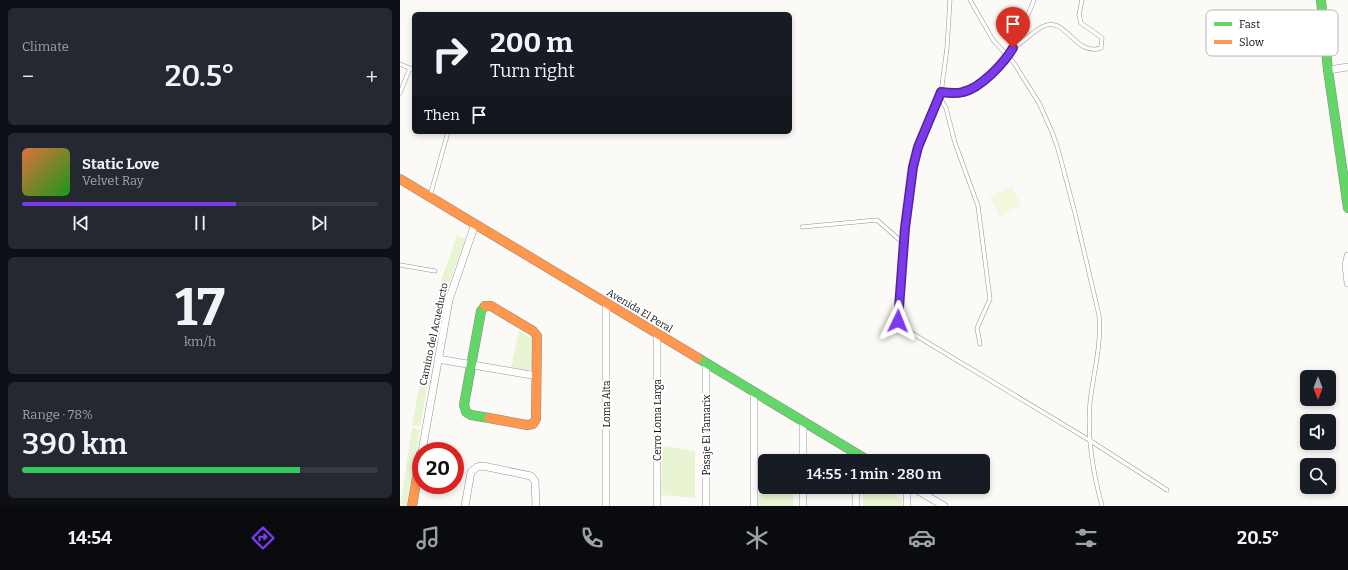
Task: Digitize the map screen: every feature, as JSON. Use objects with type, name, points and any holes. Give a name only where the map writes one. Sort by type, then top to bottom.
[{"type":"street","points":[[1321,0],[1322,10]]},
{"type":"street","points":[[1327,56],[1346,179],[1348,208]]},
{"type":"street","points":[[1328,70],[1348,67]]},
{"type":"street","name":"Avenida El Peral","points":[[400,179],[754,392],[851,454]]},
{"type":"street","name":"Camino del Acueducto","points":[[424,442],[449,300],[475,224]]},
{"type":"street","points":[[1348,256],[1346,265],[1348,283]]},
{"type":"street","name":"Loma Alta","points":[[606,303],[606,506]]},
{"type":"street","points":[[485,306],[491,306],[537,336],[537,376],[536,419],[533,424],[527,425],[471,415],[466,412],[464,405],[471,364],[481,311],[485,306]]},
{"type":"street","name":"Cerro Loma Larga","points":[[656,506],[657,333]]},
{"type":"street","points":[[438,359],[537,376]]},
{"type":"street","name":"Pasaje El Tamarix","points":[[706,363],[706,506]]},
{"type":"street","points":[[754,392],[754,506]]},
{"type":"street","points":[[803,422],[803,454]]},
{"type":"street","points":[[465,506],[471,472],[477,467],[483,466],[531,476],[535,481],[536,506]]},
{"type":"street","points":[[412,506],[414,494]]},
{"type":"street","points":[[803,494],[803,506]]},
{"type":"street","points":[[856,494],[856,506]]},
{"type":"street","points":[[907,494],[907,506]]},
{"type":"street","points":[[924,494],[944,506]]},
{"type":"lane","points":[[950,0],[947,48],[940,98],[914,160],[903,243],[897,314],[899,324],[1089,440],[1167,490]]},
{"type":"lane","points":[[970,0],[993,40],[1008,56],[1039,103],[1058,149],[1092,282],[1100,326],[1090,404],[1089,440],[1102,506]]},
{"type":"lane","points":[[941,92],[956,93],[968,90],[995,70],[1013,48],[1034,0]]},
{"type":"lane","points":[[1013,48],[1044,26],[1050,25],[1061,28],[1087,50],[1101,48],[1102,38],[1081,23],[1079,15],[1082,0]]},
{"type":"lane","points":[[400,64],[412,69],[400,93]]},
{"type":"lane","points":[[940,98],[945,104],[955,143],[978,206],[990,299],[977,328],[980,344]]},
{"type":"lane","points":[[430,197],[447,134]]},
{"type":"lane","points":[[802,227],[877,220],[903,243]]},
{"type":"lane","points":[[400,265],[435,271]]},
{"type":"green space","points":[[1011,186],[1021,205],[1011,211],[1007,204],[1010,211],[1000,217],[990,197]]},
{"type":"green space","points":[[457,235],[465,239],[447,290],[441,316],[434,315],[442,278]]},
{"type":"green space","points":[[519,330],[533,340],[532,367],[528,371],[511,368]]},
{"type":"green space","points":[[426,350],[434,351],[420,427],[412,425]]},
{"type":"green space","points":[[412,428],[420,430],[418,442],[412,442],[412,473],[406,506],[400,506]]},
{"type":"green space","points":[[662,446],[695,451],[695,498],[661,495]]},
{"type":"green space","points":[[759,494],[793,494],[793,506],[758,506]]},
{"type":"green space","points":[[862,494],[894,494],[902,499],[902,506],[863,506]]},
{"type":"traffic: fast","points":[[1321,0],[1322,10]]},
{"type":"traffic: fast","points":[[1327,56],[1348,208]]},
{"type":"traffic: fast","points":[[485,306],[481,311],[464,405],[466,412],[471,415],[489,418]]},
{"type":"traffic: fast","points":[[698,358],[857,454]]},
{"type":"traffic: slow","points":[[400,179],[698,358]]},
{"type":"traffic: slow","points":[[485,306],[491,306],[533,331],[537,336],[536,419],[533,424],[527,425],[489,418]]},
{"type":"traffic: slow","points":[[412,506],[414,494]]},
{"type":"route","points":[[898,321],[897,314],[905,228],[914,160],[918,147],[940,98],[941,92],[964,92],[971,88],[999,66],[1013,48]]}]
